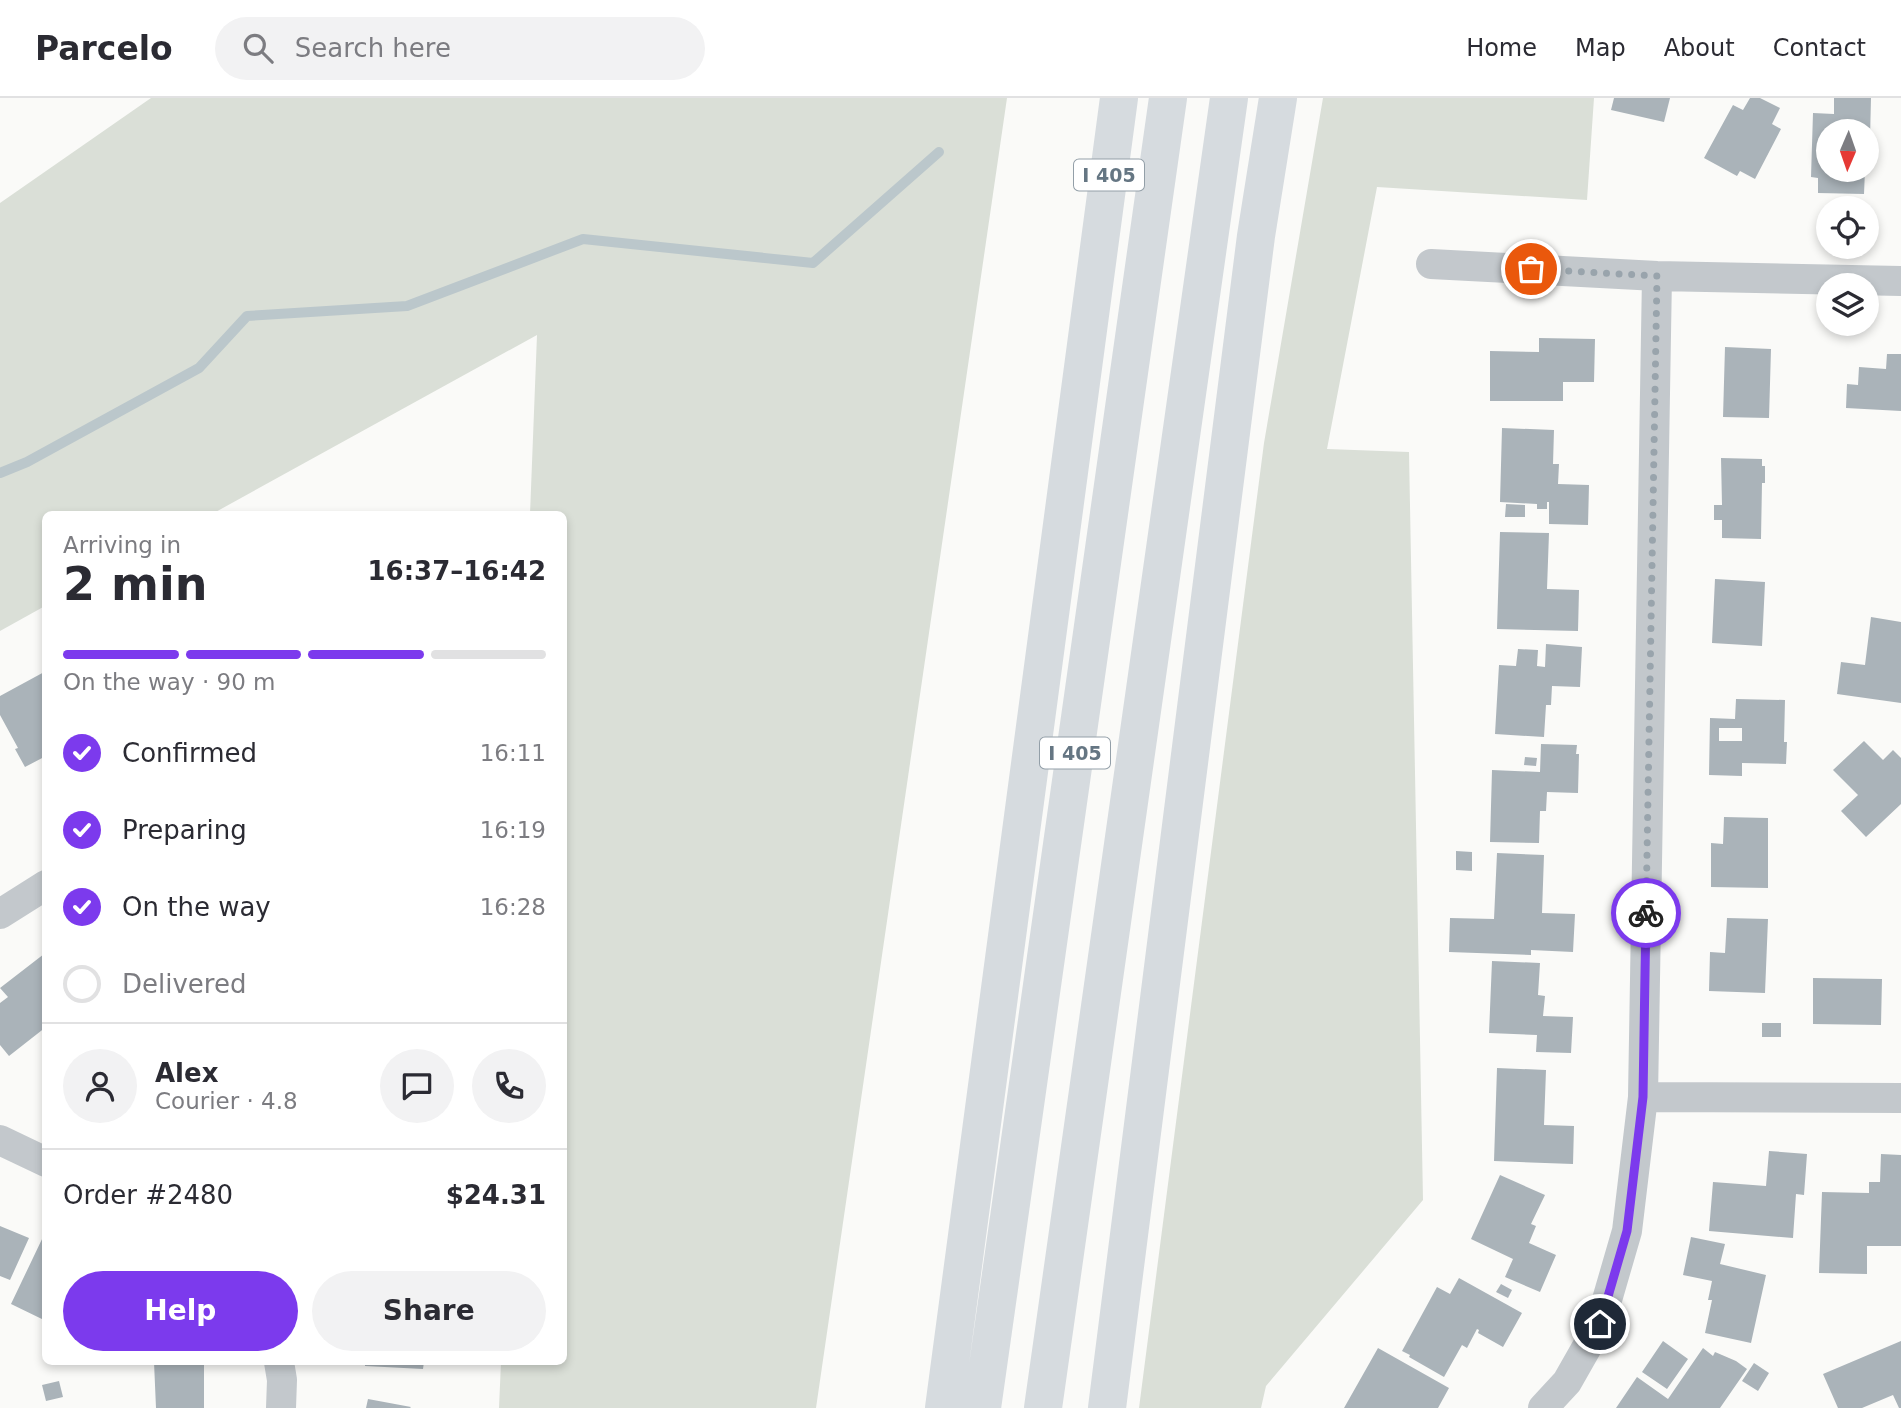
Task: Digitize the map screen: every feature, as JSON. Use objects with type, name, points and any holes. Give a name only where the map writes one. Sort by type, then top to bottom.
[{"type":"highway","name":"I 405","points":[[944,1408],[1119,98]]},
{"type":"highway","name":"I 405","points":[[982,1408],[1168,98]]},
{"type":"highway","name":"I 405","points":[[1044,1408],[1229,98]]},
{"type":"highway","points":[[1107,1401],[1256,236],[1278,98]]},
{"type":"street","points":[[1431,264],[1657,276],[1901,281]]},
{"type":"street","points":[[1543,1408],[1567,1382],[1600,1324],[1627,1231],[1643,1097],[1657,276]]},
{"type":"street","points":[[0,914],[42,888]]},
{"type":"street","points":[[1643,1097],[1901,1098]]},
{"type":"street","points":[[0,1139],[42,1160]]},
{"type":"street","points":[[280,1365],[281,1408]]},
{"type":"shaded area","points":[[151,98],[1007,98],[816,1408],[499,1408],[501,1365],[567,1365],[567,511],[530,511],[537,335],[217,511],[42,511],[42,608],[0,631],[0,203]]},
{"type":"shaded area","points":[[1323,98],[1594,98],[1587,200],[1377,187],[1327,449],[1409,452],[1423,1200],[1266,1386],[1261,1408],[1139,1408],[1264,443]]},
{"type":"building","points":[[1614,98],[1670,98],[1664,122],[1611,110]]},
{"type":"building","points":[[1750,98],[1760,98],[1780,108],[1772,124],[1781,129],[1755,179],[1740,171],[1737,176],[1704,158],[1733,105],[1743,110]]},
{"type":"building","points":[[1834,98],[1871,98],[1870,119],[1816,119],[1816,178],[1811,177],[1813,113],[1834,114]]},
{"type":"building","points":[[1818,182],[1864,182],[1864,194],[1818,193]]},
{"type":"building","points":[[1539,338],[1595,339],[1594,382],[1563,382],[1563,401],[1490,401],[1490,351],[1539,352]]},
{"type":"building","points":[[1725,347],[1771,349],[1769,418],[1723,417]]},
{"type":"building","points":[[1887,354],[1901,354],[1901,411],[1846,408],[1847,384],[1858,385],[1859,367],[1886,369]]},
{"type":"building","points":[[1502,428],[1554,430],[1553,464],[1559,464],[1558,484],[1589,485],[1588,525],[1549,524],[1549,502],[1547,509],[1537,509],[1537,504],[1500,502]]},
{"type":"building","points":[[1721,458],[1762,459],[1762,466],[1765,466],[1765,483],[1762,483],[1761,539],[1722,538],[1722,520],[1714,520],[1714,505],[1722,505]]},
{"type":"building","points":[[1506,504],[1525,505],[1525,517],[1505,517]]},
{"type":"building","points":[[1500,532],[1549,533],[1547,589],[1579,590],[1578,631],[1497,629]]},
{"type":"building","points":[[1715,579],[1765,582],[1762,646],[1712,643]]},
{"type":"building","points":[[1871,617],[1901,622],[1901,703],[1837,694],[1841,662],[1865,665]]},
{"type":"building","points":[[1546,644],[1582,647],[1580,687],[1552,686],[1551,705],[1546,705],[1544,737],[1495,734],[1499,665],[1516,666],[1518,649],[1538,650],[1537,666],[1545,667]]},
{"type":"building","points":[[42,673],[42,758],[25,767],[0,715],[0,696]]},
{"type":"building","points":[[1736,699],[1785,700],[1786,764],[1742,763],[1742,776],[1709,775],[1710,718],[1735,719]],"holes":[[[1719,728],[1742,728],[1742,741],[1719,741]]]},
{"type":"building","points":[[1864,741],[1883,760],[1893,750],[1901,758],[1901,804],[1866,837],[1841,811],[1858,795],[1833,770]]},
{"type":"building","points":[[1541,744],[1577,745],[1578,793],[1547,792],[1546,811],[1540,811],[1539,843],[1490,842],[1492,770],[1540,772]]},
{"type":"building","points":[[1525,757],[1537,758],[1536,766],[1524,765]]},
{"type":"building","points":[[1724,817],[1768,818],[1768,888],[1711,887],[1711,843],[1723,844]]},
{"type":"building","points":[[1456,851],[1472,852],[1472,871],[1456,870]]},
{"type":"building","points":[[1497,853],[1544,855],[1542,913],[1575,914],[1573,952],[1531,950],[1531,955],[1449,952],[1450,918],[1494,919]]},
{"type":"building","points":[[1727,918],[1768,919],[1765,993],[1709,991],[1710,952],[1725,953]]},
{"type":"building","points":[[42,956],[42,1030],[9,1056],[0,1045],[0,1003],[8,997],[0,988]]},
{"type":"building","points":[[1492,961],[1540,963],[1538,995],[1545,996],[1543,1016],[1573,1017],[1571,1053],[1536,1052],[1537,1035],[1489,1033]]},
{"type":"building","points":[[1813,978],[1882,979],[1881,1025],[1813,1024]]},
{"type":"building","points":[[1762,1023],[1781,1023],[1781,1037],[1762,1037]]},
{"type":"building","points":[[1497,1068],[1546,1070],[1544,1125],[1574,1126],[1573,1164],[1494,1161]]},
{"type":"building","points":[[1769,1151],[1807,1154],[1804,1195],[1796,1194],[1793,1238],[1709,1231],[1713,1182],[1766,1186]]},
{"type":"building","points":[[1881,1154],[1901,1155],[1901,1246],[1867,1246],[1867,1274],[1819,1273],[1822,1192],[1869,1193],[1869,1182],[1880,1182]]},
{"type":"building","points":[[1500,1175],[1545,1195],[1531,1224],[1536,1226],[1529,1243],[1556,1255],[1540,1292],[1505,1277],[1513,1259],[1471,1239]]},
{"type":"building","points":[[0,1226],[29,1238],[10,1280],[0,1276]]},
{"type":"building","points":[[1691,1237],[1725,1244],[1720,1264],[1766,1275],[1751,1343],[1705,1333],[1712,1300],[1708,1300],[1712,1281],[1683,1275]]},
{"type":"building","points":[[42,1239],[42,1319],[11,1304]]},
{"type":"building","points":[[1459,1278],[1522,1313],[1503,1347],[1478,1333],[1477,1329],[1467,1348],[1462,1345],[1444,1377],[1402,1351],[1437,1287],[1450,1294]]},
{"type":"building","points":[[1501,1284],[1512,1290],[1508,1298],[1496,1292]]},
{"type":"building","points":[[1663,1341],[1688,1359],[1667,1389],[1642,1372]]},
{"type":"building","points":[[1901,1341],[1901,1408],[1893,1395],[1862,1408],[1838,1408],[1823,1374]]},
{"type":"building","points":[[1378,1348],[1449,1388],[1438,1408],[1344,1408]]},
{"type":"building","points":[[1703,1348],[1713,1356],[1715,1352],[1747,1369],[1720,1408],[1616,1408],[1637,1377],[1668,1399]]},
{"type":"building","points":[[1754,1363],[1769,1373],[1758,1391],[1742,1381]]},
{"type":"building","points":[[154,1365],[204,1365],[204,1408],[156,1408]]},
{"type":"building","points":[[365,1365],[424,1365],[423,1369]]},
{"type":"building","points":[[59,1381],[63,1397],[46,1401],[42,1385]]},
{"type":"building","points":[[368,1399],[411,1407],[366,1408]]},
{"type":"waterway","points":[[0,473],[27,462],[199,368],[247,316],[407,306],[583,239],[813,263],[939,152]]},
{"type":"way so far","points":[[1531,269],[1657,276],[1646,913]]},
{"type":"route","points":[[1600,1324],[1627,1231],[1643,1097],[1646,913]]}]
